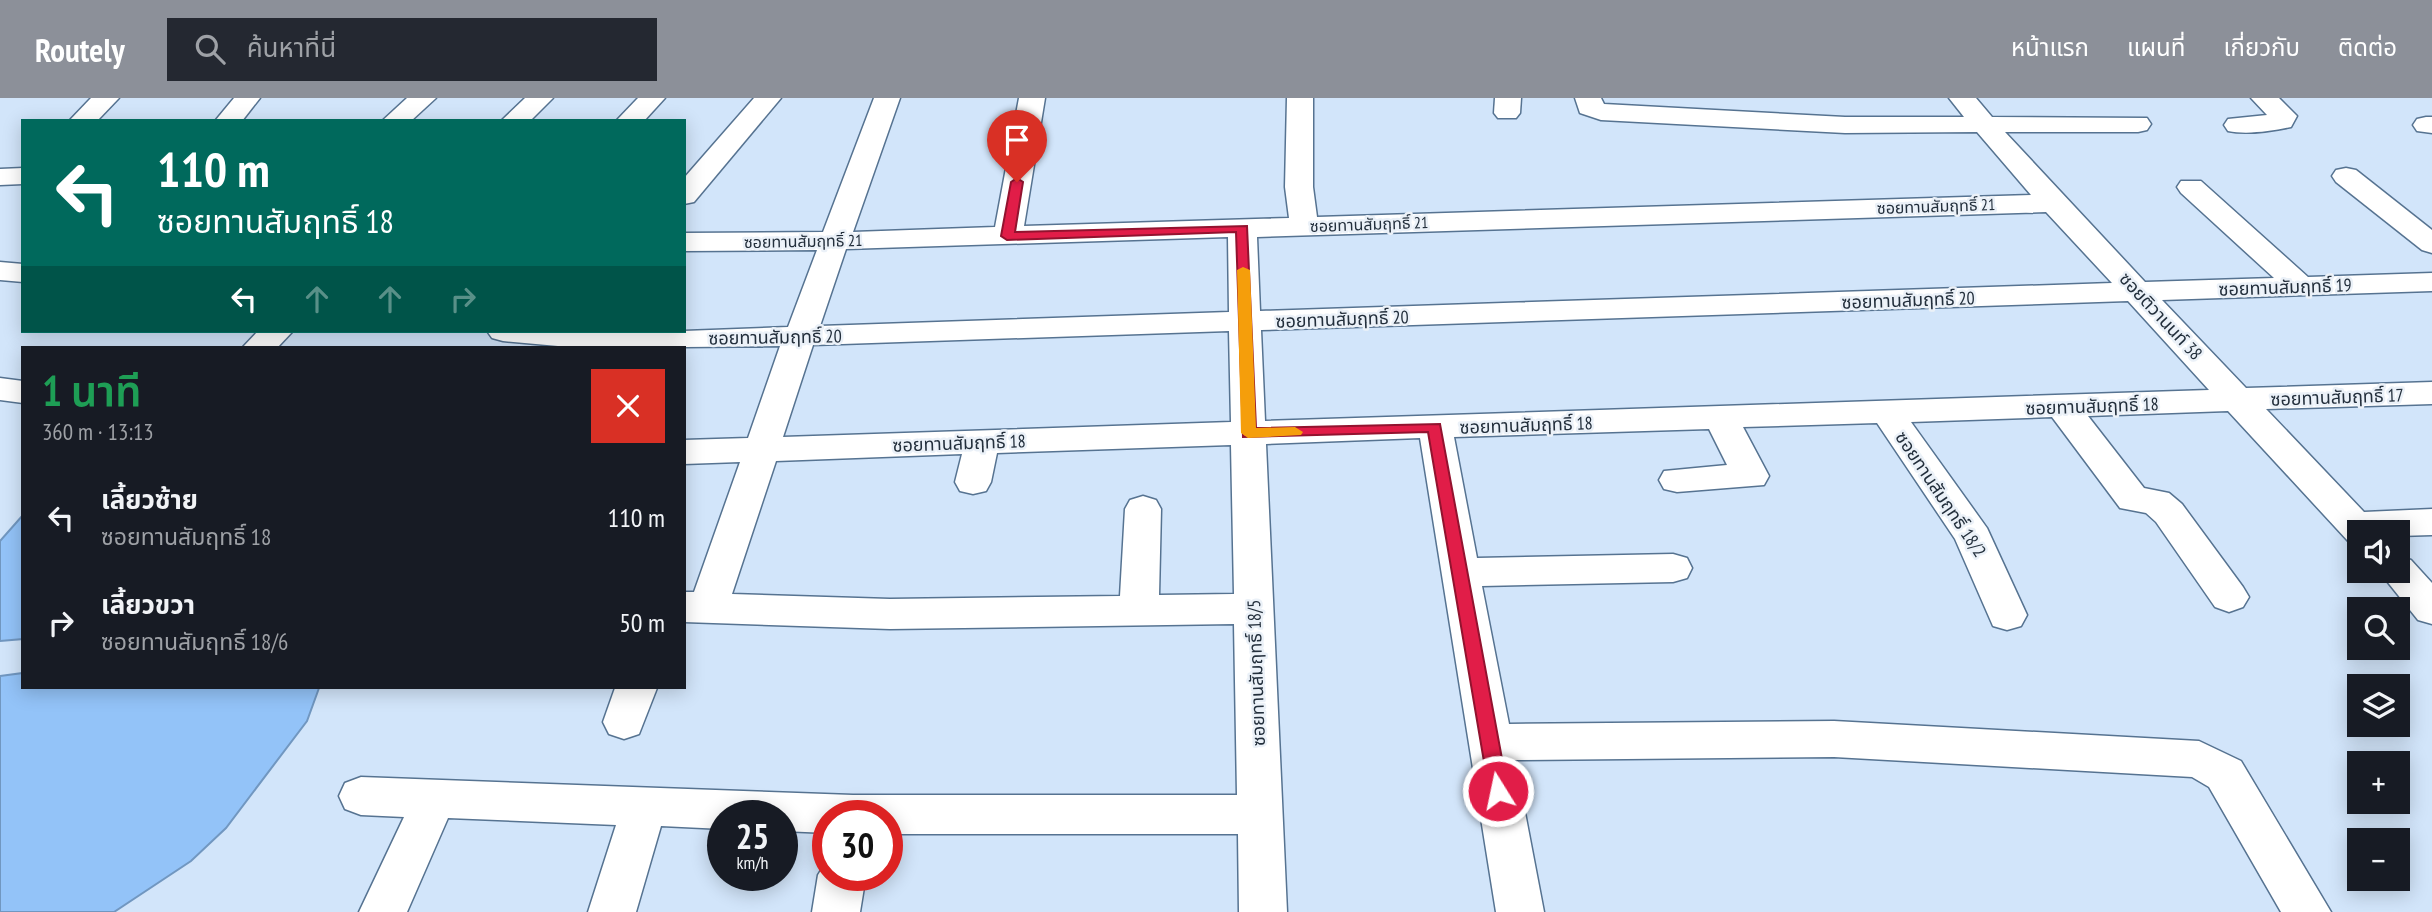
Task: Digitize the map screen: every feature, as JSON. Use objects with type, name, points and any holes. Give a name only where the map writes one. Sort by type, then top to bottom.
[{"type":"street","points":[[84,119],[106,98]]},
{"type":"street","points":[[230,119],[247,98]]},
{"type":"street","points":[[397,119],[423,98]]},
{"type":"street","points":[[516,119],[540,98]]},
{"type":"street","points":[[631,119],[652,98]]},
{"type":"street","points":[[686,194],[768,98]]},
{"type":"street","points":[[887,98],[833,241],[762,450],[696,607],[890,614],[1254,609]]},
{"type":"street","points":[[1007,236],[1032,98]]},
{"type":"street","points":[[1300,98],[1299,187],[1304,226]]},
{"type":"street","points":[[1588,98],[1589,108],[1601,112],[1845,125],[2138,124]]},
{"type":"street","name":"ซอยติวานนท์ 38","points":[[1962,98],[2054,202],[2350,520]]},
{"type":"street","points":[[2237,125],[2282,121],[2284,116],[2264,98]]},
{"type":"street","points":[[0,177],[21,176]]},
{"type":"street","points":[[2346,176],[2432,244]]},
{"type":"street","points":[[2191,187],[2300,286]]},
{"type":"street","name":"ซอยทานสัมฤทธิ์ 21","points":[[686,242],[1007,236],[2054,202]]},
{"type":"street","name":"ซอยทานสัมฤทธิ์ 18/5","points":[[1242,228],[1263,912]]},
{"type":"street","points":[[0,271],[21,274]]},
{"type":"street","name":"ซอยทานสัมฤทธิ์ 19","points":[[2139,292],[2432,282]]},
{"type":"street","name":"ซอยทานสัมฤทธิ์ 20","points":[[524,333],[606,341],[2139,292]]},
{"type":"street","points":[[260,346],[275,333]]},
{"type":"street","points":[[0,389],[21,392]]},
{"type":"street","name":"ซอยทานสัมฤทธิ์ 17","points":[[2241,401],[2432,393]]},
{"type":"street","name":"ซอยทานสัมฤทธิ์ 18","points":[[686,452],[2241,401]]},
{"type":"street","points":[[2062,407],[2133,499],[2156,502],[2169,513],[2229,597]]},
{"type":"street","name":"ซอยทานสัมฤทธิ์ 18/2","points":[[1889,412],[1905,444],[1959,516],[1987,562],[2007,615]]},
{"type":"street","points":[[1677,480],[1751,476],[1721,419]]},
{"type":"street","points":[[1435,427],[1520,912]]},
{"type":"street","points":[[973,482],[982,442]]},
{"type":"street","points":[[1139,610],[1143,509]]},
{"type":"street","points":[[2410,525],[2432,523]]},
{"type":"street","points":[[1460,572],[1673,568]]},
{"type":"street","points":[[2409,583],[2432,609]]},
{"type":"street","points":[[1490,742],[1834,740],[2199,759],[2225,774],[2307,912]]},
{"type":"street","points":[[360,796],[812,813]]},
{"type":"street","points":[[383,912],[435,798]]},
{"type":"street","points":[[612,912],[644,807]]},
{"type":"street","points":[[903,815],[1260,815]]},
{"type":"street","points":[[836,912],[839,891]]},
{"type":"water","points":[[21,517],[21,639],[0,641],[0,541]]},
{"type":"water","points":[[21,673],[21,689],[319,689],[307,721],[226,828],[191,861],[114,912],[0,912],[0,676]]},
{"type":"slow traffic","points":[[1243,270],[1248,433],[1295,432]]},
{"type":"route","points":[[1017,182],[1007,236],[1242,228],[1248,433],[1435,427],[1498,791]]}]
